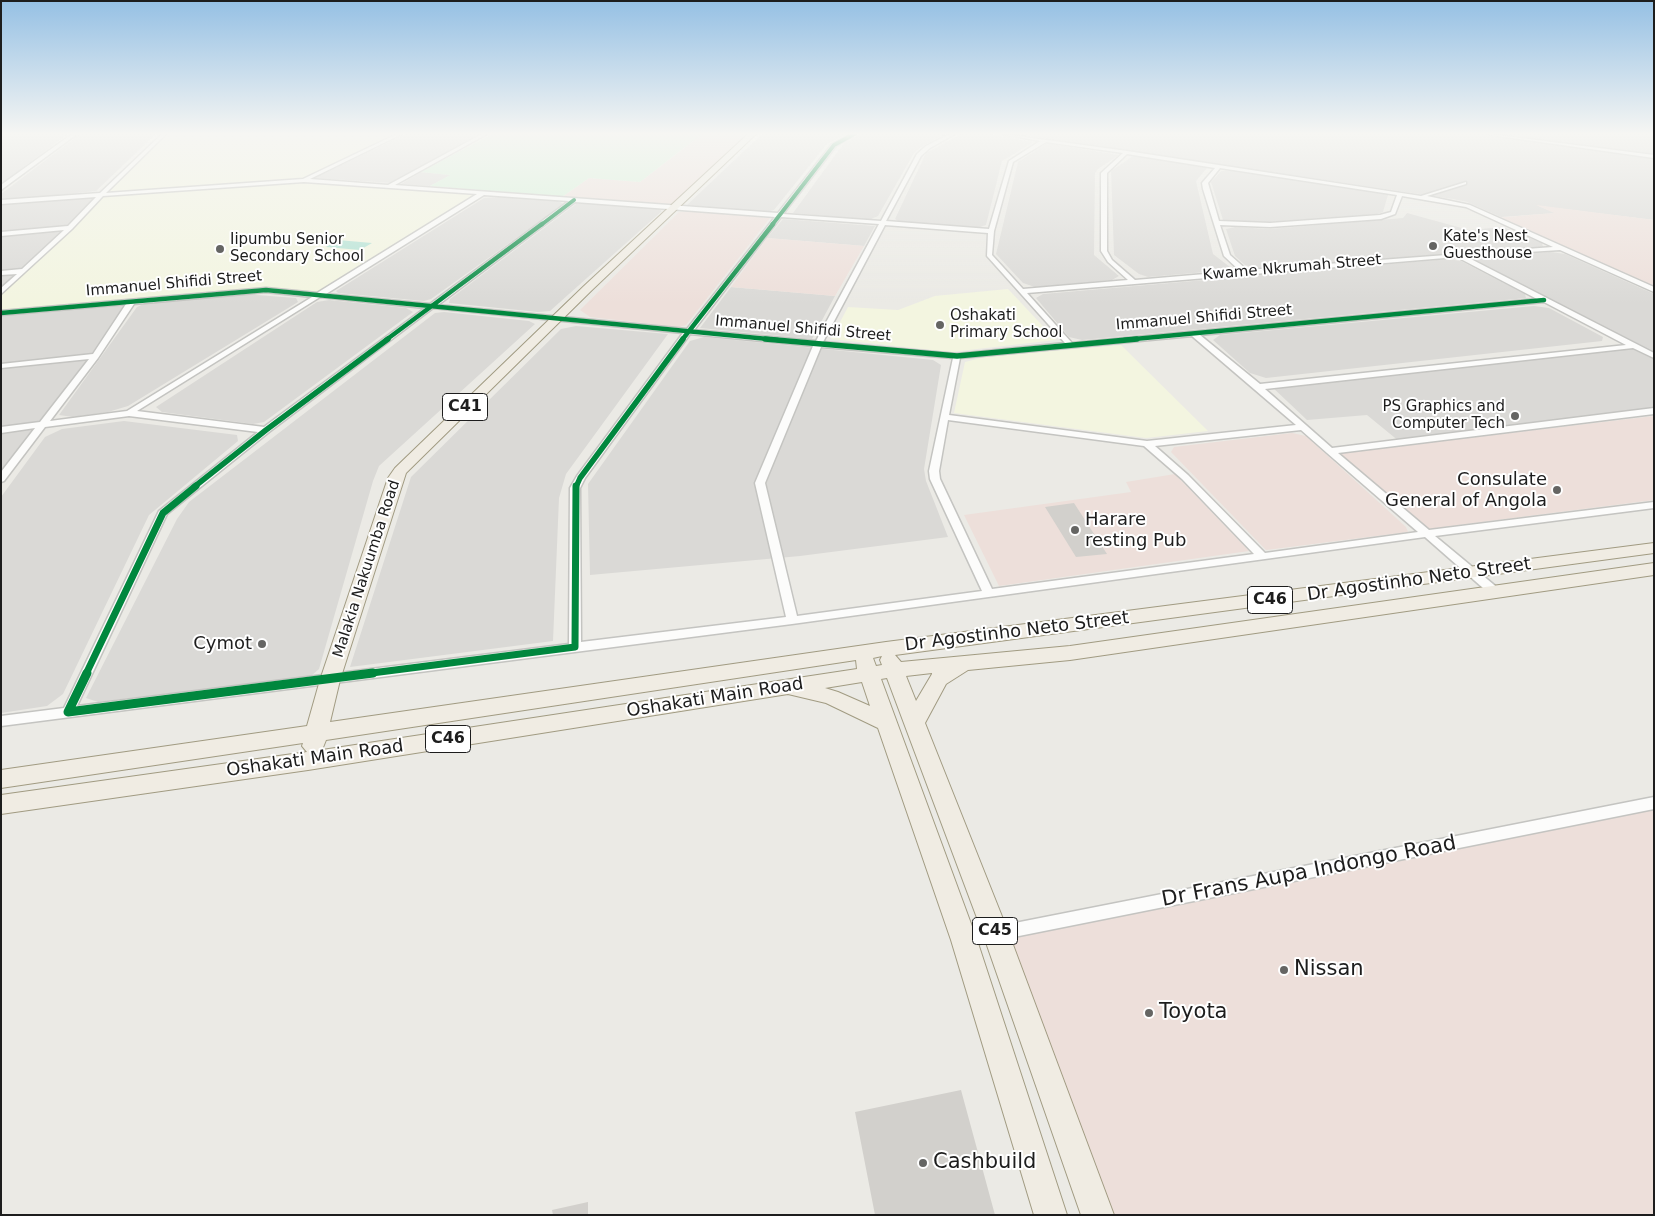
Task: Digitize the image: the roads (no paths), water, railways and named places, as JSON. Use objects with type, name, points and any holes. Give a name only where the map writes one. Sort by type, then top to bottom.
[{"type":"main road","name":"Malakia Nakuumba Road","points":[[308,761],[330,680],[400,471],[692,191]]},
{"type":"main road","name":"Dr Agostinho Neto Street","points":[[878,661],[1654,548]]},
{"type":"main road","name":"Dr Agostinho Neto Street","points":[[878,661],[965,663],[1070,653],[1654,569]]},
{"type":"main road","name":"Oshakati Main Road","points":[[1,805],[308,761],[783,687],[878,661]]},
{"type":"main road","name":"Oshakati Main Road","points":[[1,779],[316,734],[878,661]]},
{"type":"main road","name":"C45","points":[[878,661],[915,722],[996,934],[1098,1215]]},
{"type":"main road","name":"C45","points":[[878,661],[887,722],[964,940],[1051,1215]]},
{"type":"main road","points":[[915,722],[939,679],[965,663]]},
{"type":"main road","points":[[783,687],[830,696],[887,722]]},
{"type":"street","points":[[1,292],[70,228],[104,191]]},
{"type":"street","points":[[1,202],[148,191]]},
{"type":"street","points":[[453,191],[991,231]]},
{"type":"street","points":[[575,647],[575,488],[580,478],[688,332],[798,191]]},
{"type":"street","points":[[792,620],[760,483],[818,344],[900,191]]},
{"type":"street","points":[[1003,191],[991,231],[989,254],[1070,345]]},
{"type":"street","points":[[1104,191],[1104,251],[1110,261],[1134,281]]},
{"type":"street","points":[[1207,191],[1227,256],[1245,272]]},
{"type":"street","points":[[1379,191],[1468,206],[1654,290]]},
{"type":"street","points":[[1420,197],[1440,191]]},
{"type":"street","points":[[129,413],[483,193]]},
{"type":"street","points":[[1216,223],[1270,225],[1381,217],[1393,213],[1400,194]]},
{"type":"street","points":[[68,712],[162,514],[266,430],[574,200]]},
{"type":"street","points":[[1,234],[70,228]]},
{"type":"street","name":"Kwame Nkrumah Street","points":[[1023,291],[1561,248]]},
{"type":"street","points":[[1456,255],[1654,356]]},
{"type":"street","points":[[1,273],[24,271]]},
{"type":"street","name":"Immanuel Shifidi Street","points":[[1,314],[258,290],[957,356],[1544,300]]},
{"type":"street","points":[[1,479],[95,356],[132,301]]},
{"type":"street","points":[[1193,333],[1258,387],[1425,534],[1495,592]]},
{"type":"street","points":[[1258,387],[1634,346]]},
{"type":"street","points":[[1,366],[95,356]]},
{"type":"street","points":[[957,356],[934,471],[935,479],[988,592]]},
{"type":"street","points":[[1330,451],[1654,412]]},
{"type":"street","points":[[1,430],[129,413],[266,430]]},
{"type":"street","points":[[944,417],[1147,444],[1303,427]]},
{"type":"street","points":[[1147,444],[1185,477],[1262,556]]},
{"type":"street","points":[[1,721],[792,620],[988,592],[1654,504]]},
{"type":"street","name":"Dr Frans Aupa Indongo Road","points":[[964,940],[1654,803]]},
{"type":"place","name":"Kate's Nest Guesthouse","points":[[1433,246]]},
{"type":"place","name":"Iipumbu Senior Secondary School","points":[[220,249]]},
{"type":"place","name":"Oshakati Primary School","points":[[940,325]]},
{"type":"place","name":"PS Graphics and Computer Tech","points":[[1515,416]]},
{"type":"place","name":"Consulate General of Angola","points":[[1557,490]]},
{"type":"place","name":"Harare resting Pub","points":[[1075,530]]},
{"type":"place","name":"Cymot","points":[[262,644]]},
{"type":"place","name":"Nissan","points":[[1284,970]]},
{"type":"place","name":"Toyota","points":[[1149,1013]]},
{"type":"place","name":"Cashbuild","points":[[923,1163]]}]
